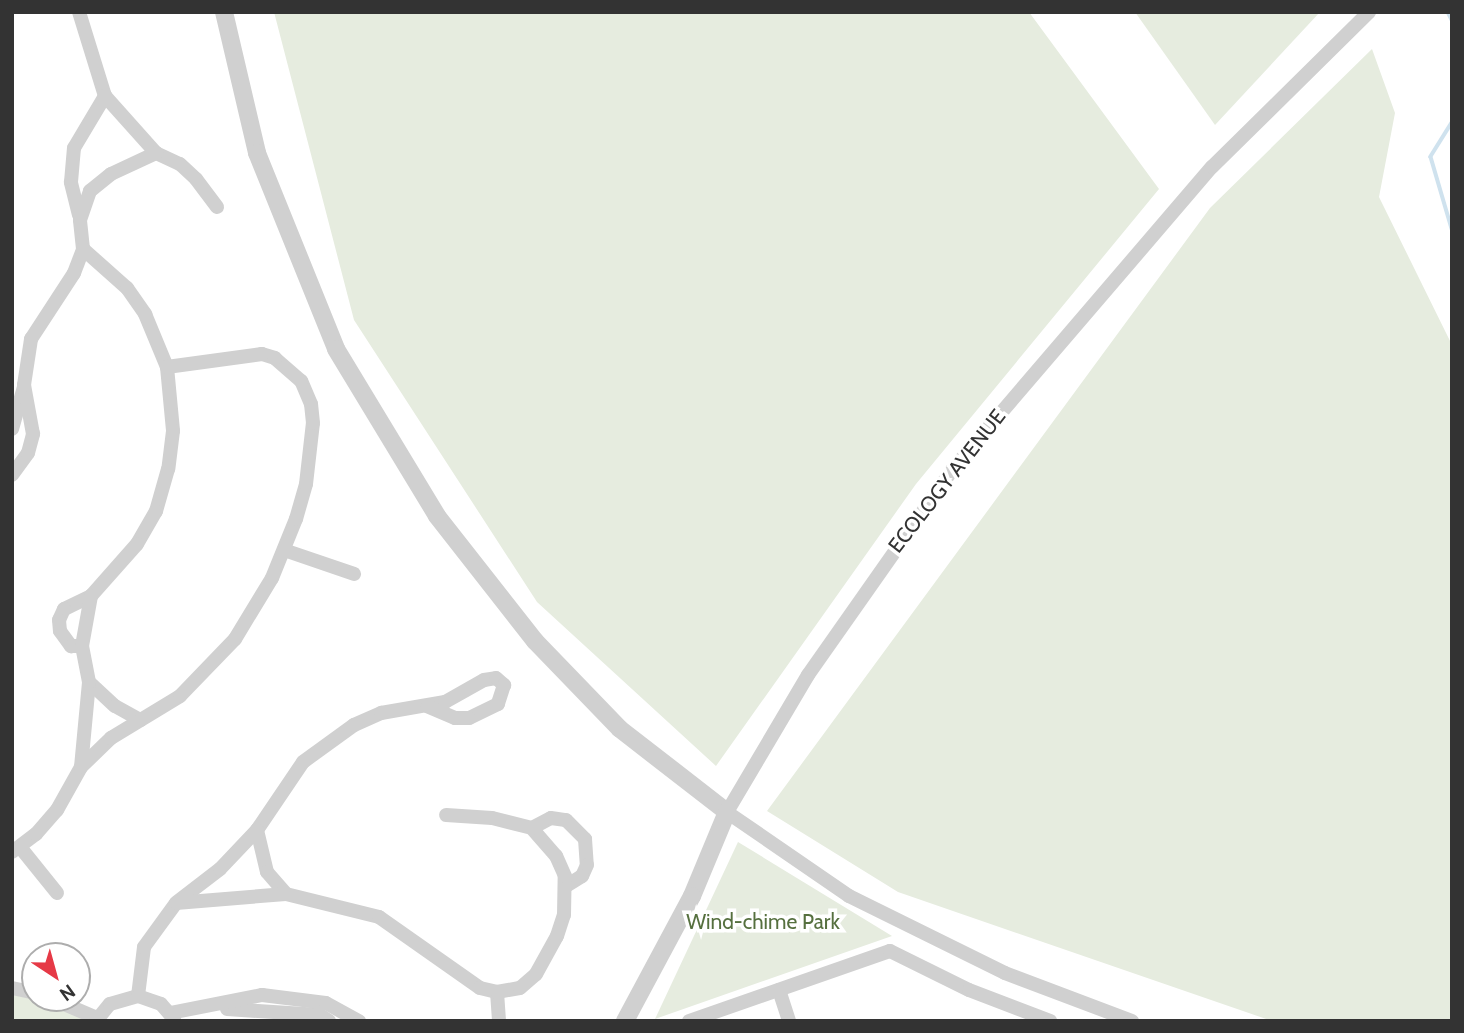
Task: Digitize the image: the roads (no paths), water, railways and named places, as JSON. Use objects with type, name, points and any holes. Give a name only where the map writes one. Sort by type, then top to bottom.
[{"type":"street","points":[[79,12],[105,96],[156,153],[180,164],[217,207]]},
{"type":"street","points":[[224,12],[257,153],[336,349],[438,516],[535,641],[611,720],[727,812],[849,896],[1005,973],[1132,1021]]},
{"type":"street","name":"ECOLOGY AVENUE","points":[[625,1021],[692,895],[727,812],[808,675],[952,470],[1212,167],[1369,12]]},
{"type":"street","points":[[12,429],[24,385],[31,339],[75,272],[83,249],[71,181],[74,148],[105,96]]},
{"type":"street","points":[[80,220],[90,191],[111,174],[156,153]]},
{"type":"street","points":[[82,646],[71,646],[60,631],[59,620],[64,609],[91,596],[137,544],[156,510],[169,469],[173,430],[167,366],[137,300],[83,249]]},
{"type":"street","points":[[57,893],[16,850],[57,810],[81,767],[111,738],[180,696],[235,639],[256,609],[284,550],[306,484],[313,423],[312,404],[301,381],[275,358],[262,354],[167,366]]},
{"type":"street","points":[[12,475],[28,453],[33,434],[24,385]]},
{"type":"street","points":[[284,550],[354,574]]},
{"type":"street","points":[[81,767],[89,682],[82,646],[91,596]]},
{"type":"street","points":[[138,996],[144,947],[176,903],[220,869],[257,830],[303,762],[328,740],[381,713],[445,702],[484,680],[496,678],[504,685],[498,704],[469,718],[455,718],[427,706]]},
{"type":"street","points":[[89,682],[115,706],[140,720]]},
{"type":"street","points":[[176,903],[286,894],[379,917],[480,988],[497,992],[520,988],[536,974],[557,936],[566,886],[556,856],[532,828],[492,818],[446,815]]},
{"type":"street","points":[[532,828],[551,818],[566,820],[585,839],[587,865],[582,876],[566,886]]},
{"type":"street","points":[[257,830],[267,872],[286,894]]},
{"type":"street","points":[[689,1021],[890,951],[969,990],[1047,1020]]},
{"type":"street","points":[[779,990],[789,1021]]},
{"type":"street","points":[[497,992],[499,1021]]},
{"type":"street","points":[[173,1017],[262,995],[326,1003],[359,1021]]},
{"type":"street","points":[[80,1012],[97,1020],[119,999],[138,996],[150,998],[173,1017],[238,1006],[320,1015],[329,1021]]},
{"type":"waterway","points":[[1448,12],[1452,20]]},
{"type":"waterway","points":[[1452,123],[1431,157],[1452,229]]},
{"type":"park label","name":"Wind-chime Park","points":[[763,922]]}]
